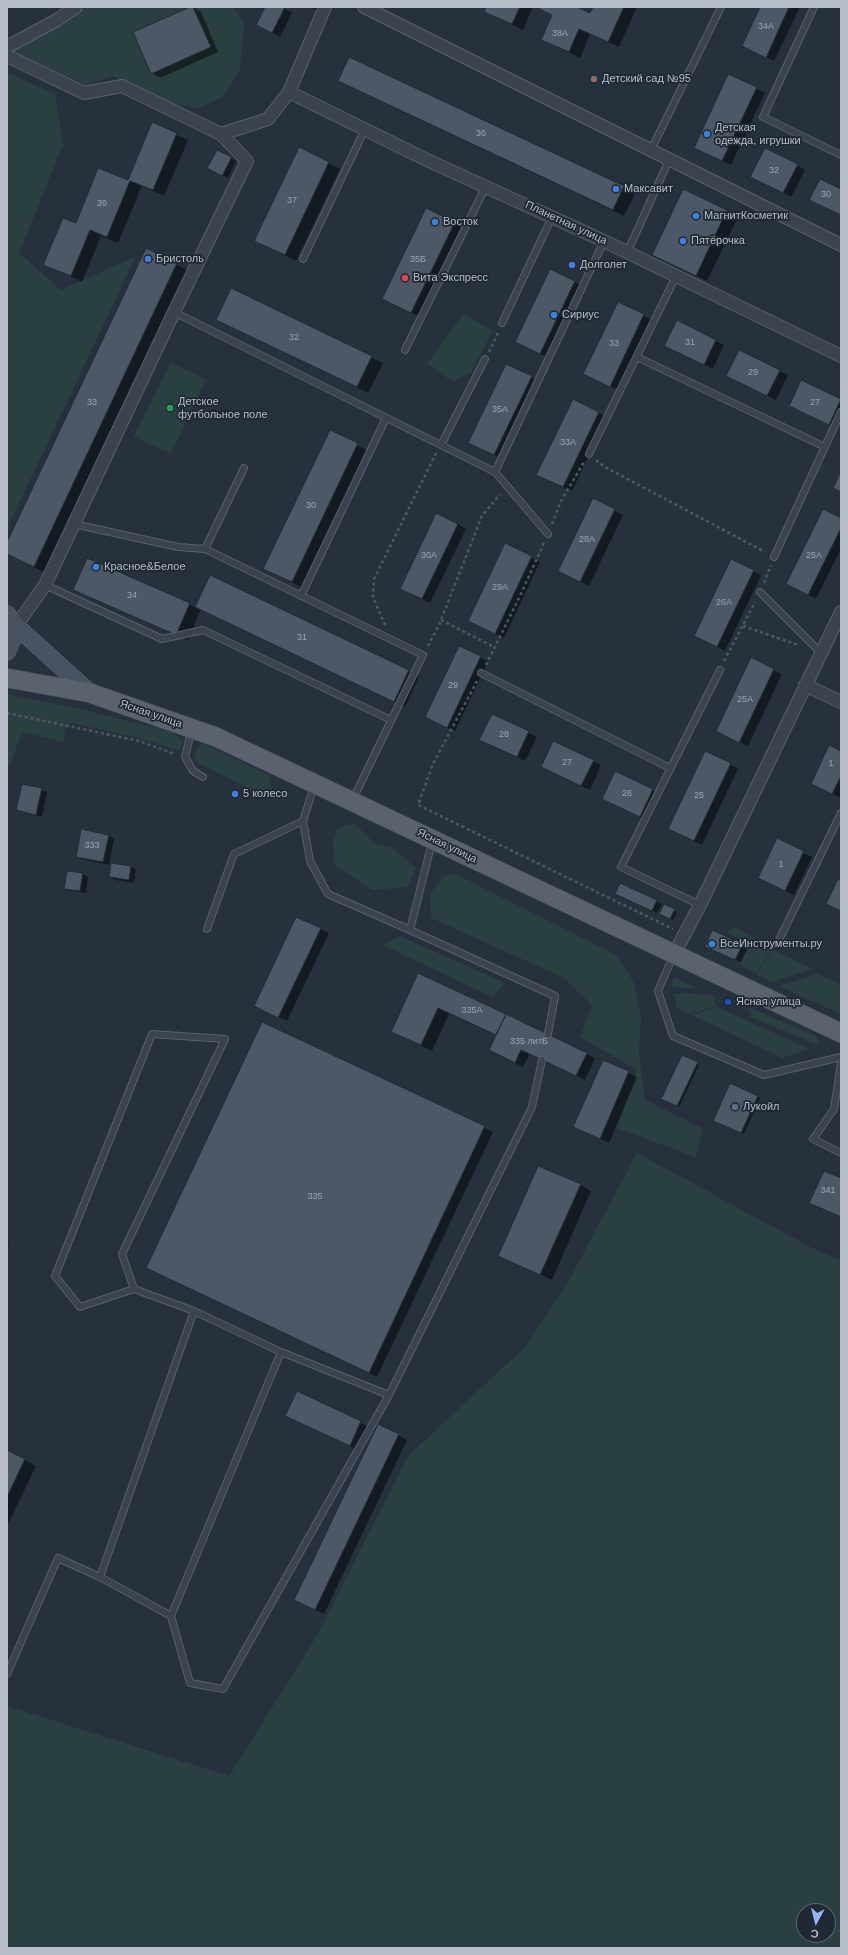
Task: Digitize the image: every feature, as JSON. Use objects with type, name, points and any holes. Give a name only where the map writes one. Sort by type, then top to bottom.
[{"type":"main road","points":[[7,652],[13,638],[12,620]]},
{"type":"main road","points":[[12,620],[90,694]]},
{"type":"main road","name":"Ясная улица","points":[[7,678],[90,694],[216,737],[352,800],[841,1033]]},
{"type":"street","points":[[7,47],[57,20],[76,7]]},
{"type":"street","points":[[221,134],[268,119],[289,92],[325,7]]},
{"type":"street","points":[[364,7],[841,246]]},
{"type":"street","points":[[7,56],[84,93],[122,86],[221,134],[248,161],[174,312],[45,586],[12,620]]},
{"type":"street","name":"Планетная улица","points":[[289,92],[604,241],[841,356]]},
{"type":"street","points":[[674,954],[700,905],[841,612]]},
{"type":"street","points":[[805,685],[841,702]]},
{"type":"lane","points":[[651,150],[721,7]]},
{"type":"lane","points":[[814,7],[763,117],[841,155]]},
{"type":"lane","points":[[302,259],[365,129]]},
{"type":"lane","points":[[627,253],[669,160]]},
{"type":"lane","points":[[405,350],[486,186]]},
{"type":"lane","points":[[502,323],[552,217]]},
{"type":"lane","points":[[495,472],[604,241]]},
{"type":"lane","points":[[589,454],[676,276]]},
{"type":"lane","points":[[174,312],[495,472],[548,534]]},
{"type":"lane","points":[[637,357],[825,447]]},
{"type":"lane","points":[[440,445],[486,359]]},
{"type":"lane","points":[[774,557],[841,412]]},
{"type":"lane","points":[[301,596],[386,418]]},
{"type":"lane","points":[[205,549],[244,468]]},
{"type":"lane","points":[[74,524],[178,547],[205,549],[423,655],[352,800]]},
{"type":"lane","points":[[45,586],[162,639],[203,630],[391,720]]},
{"type":"lane","points":[[760,592],[821,653]]},
{"type":"lane","points":[[700,905],[621,867],[720,670]]},
{"type":"lane","points":[[481,673],[670,768]]},
{"type":"lane","points":[[192,728],[185,757],[193,771],[203,778]]},
{"type":"lane","points":[[315,783],[303,821],[310,861],[328,894],[555,996],[548,1034]]},
{"type":"lane","points":[[779,940],[841,813]]},
{"type":"lane","points":[[207,929],[234,854],[303,821]]},
{"type":"lane","points":[[410,930],[432,839]]},
{"type":"lane","points":[[674,954],[658,991],[673,1036],[764,1075],[841,1057]]},
{"type":"lane","points":[[134,1289],[122,1254],[225,1039],[152,1034],[55,1276],[80,1307],[134,1289],[194,1311],[281,1352],[389,1395]]},
{"type":"lane","points":[[281,1352],[171,1616],[190,1683],[223,1689],[389,1395],[532,1107],[542,1060]]},
{"type":"lane","points":[[841,1063],[834,1109],[813,1139],[841,1153]]},
{"type":"lane","points":[[100,1577],[194,1311]]},
{"type":"lane","points":[[7,1674],[58,1558],[100,1577],[171,1616]]},
{"type":"path","points":[[486,359],[502,323]]},
{"type":"path","points":[[392,640],[373,597],[374,579],[440,445]]},
{"type":"path","points":[[684,935],[418,805],[433,764],[519,598],[561,501],[589,454],[604,467],[774,557],[760,592],[720,670]]},
{"type":"path","points":[[423,655],[441,620],[482,516],[507,486]]},
{"type":"path","points":[[441,620],[494,647]]},
{"type":"path","points":[[743,626],[821,653]]},
{"type":"path","points":[[7,713],[139,741],[185,757]]},
{"type":"green space","points":[[89,7],[234,7],[244,24],[240,69],[222,98],[198,108],[168,103],[112,76],[85,85],[20,57],[14,49],[81,10]]},
{"type":"green space","points":[[8,73],[55,94],[63,145],[19,253],[61,290],[136,256],[7,529]]},
{"type":"green space","points":[[464,313],[493,331],[471,372],[453,382],[427,364]]},
{"type":"green space","name":"Детское футбольное поле","points":[[170,363],[206,379],[171,454],[134,437]]},
{"type":"green space","points":[[7,694],[80,709],[172,732],[184,742],[179,751],[139,738],[72,723],[65,729],[64,742],[22,732],[10,765],[7,764]]},
{"type":"green space","points":[[201,743],[269,775],[272,792],[266,797],[198,763],[195,758],[195,753]]},
{"type":"green space","points":[[355,824],[375,844],[392,848],[416,868],[408,887],[372,890],[334,865],[333,841],[337,828]]},
{"type":"green space","points":[[454,873],[617,955],[634,983],[641,1017],[639,1055],[645,1100],[703,1129],[696,1157],[617,1128],[637,1070],[580,1037],[592,1005],[564,978],[431,918],[430,894],[443,877]]},
{"type":"green space","points":[[735,927],[773,949],[756,973],[739,964],[749,947],[728,932]]},
{"type":"green space","points":[[400,936],[505,983],[493,997],[382,945]]},
{"type":"green space","points":[[774,950],[812,969],[772,982],[756,974]]},
{"type":"green space","points":[[817,974],[841,985],[841,1014],[779,986]]},
{"type":"green space","points":[[673,977],[698,989],[672,987]]},
{"type":"green space","points":[[674,993],[713,995],[716,1006],[690,1014],[677,1008]]},
{"type":"green space","points":[[747,1006],[816,1036],[819,1041],[817,1045],[751,1017]]},
{"type":"green space","points":[[717,1007],[809,1049],[783,1058],[691,1015]]},
{"type":"green space","points":[[637,1153],[812,1248],[841,1261],[841,1948],[7,1948],[7,1706],[229,1776],[318,1634],[408,1456],[526,1346],[567,1284]]},
{"type":"building","points":[[193,7],[211,47],[151,74],[133,32]]},
{"type":"building","points":[[265,7],[285,7],[272,33],[256,25]]},
{"type":"building","points":[[486,7],[520,7],[512,24],[484,12]]},
{"type":"building","points":[[535,7],[577,7],[590,13],[593,7],[624,7],[608,42],[579,29],[569,52],[541,40],[552,15]]},
{"type":"building","points":[[760,7],[789,7],[766,58],[742,46]]},
{"type":"building","points":[[349,57],[624,186],[613,210],[338,81]]},
{"type":"building","points":[[728,74],[757,87],[722,161],[694,148]]},
{"type":"building","points":[[152,122],[177,133],[153,190],[130,181],[107,237],[90,230],[71,276],[43,265],[63,218],[76,223],[98,168],[128,180]]},
{"type":"building","points":[[299,147],[329,162],[285,255],[254,241]]},
{"type":"building","points":[[765,148],[798,164],[783,193],[750,177]]},
{"type":"building","points":[[217,150],[232,157],[222,176],[207,168]]},
{"type":"building","points":[[820,179],[841,189],[841,215],[809,200]]},
{"type":"building","points":[[683,189],[727,210],[696,276],[652,255]]},
{"type":"building","points":[[426,208],[455,222],[411,313],[382,299]]},
{"type":"building","points":[[146,248],[177,263],[34,567],[7,554],[7,542]]},
{"type":"building","points":[[550,269],[575,281],[540,354],[515,342]]},
{"type":"building","points":[[231,288],[372,356],[357,387],[216,320]]},
{"type":"building","points":[[618,302],[644,314],[610,387],[583,374]]},
{"type":"building","points":[[677,320],[716,340],[704,365],[664,346]]},
{"type":"building","points":[[739,350],[780,370],[767,396],[726,376]]},
{"type":"building","points":[[506,364],[532,376],[494,455],[468,443]]},
{"type":"building","points":[[801,380],[841,399],[829,425],[789,406]]},
{"type":"building","points":[[573,399],[599,412],[563,487],[536,475]]},
{"type":"building","points":[[330,430],[358,443],[292,582],[263,569]]},
{"type":"building","points":[[841,471],[841,492],[833,488]]},
{"type":"building","points":[[593,498],[615,509],[580,582],[558,571]]},
{"type":"building","points":[[823,509],[841,518],[841,528],[808,595],[786,584]]},
{"type":"building","points":[[436,513],[458,524],[422,599],[400,589]]},
{"type":"building","points":[[505,543],[532,556],[495,634],[468,621]]},
{"type":"building","points":[[87,558],[190,603],[176,635],[73,590]]},
{"type":"building","points":[[731,559],[754,570],[717,647],[694,636]]},
{"type":"building","points":[[210,575],[409,670],[394,702],[195,607]]},
{"type":"building","points":[[459,646],[481,656],[447,728],[425,717]]},
{"type":"building","points":[[751,657],[774,669],[739,743],[716,731]]},
{"type":"building","points":[[492,714],[529,731],[517,757],[479,740]]},
{"type":"building","points":[[553,741],[594,760],[581,786],[541,767]]},
{"type":"building","points":[[829,745],[841,751],[841,776],[832,794],[811,784]]},
{"type":"building","points":[[705,751],[731,763],[694,841],[668,829]]},
{"type":"building","points":[[615,771],[653,789],[640,817],[602,799]]},
{"type":"building","points":[[22,784],[42,788],[36,815],[16,810]]},
{"type":"building","points":[[81,829],[109,835],[103,862],[76,857]]},
{"type":"building","points":[[777,838],[804,851],[785,891],[758,878]]},
{"type":"building","points":[[111,863],[131,866],[129,880],[109,877]]},
{"type":"building","points":[[67,871],[83,873],[80,891],[64,889]]},
{"type":"building","points":[[838,879],[841,881],[841,911],[826,904]]},
{"type":"building","points":[[620,883],[657,900],[652,911],[615,894]]},
{"type":"building","points":[[664,904],[675,909],[670,919],[659,914]]},
{"type":"building","points":[[296,917],[321,928],[278,1018],[254,1006]]},
{"type":"building","points":[[712,930],[743,944],[735,960],[705,947]]},
{"type":"building","points":[[418,973],[506,1014],[496,1035],[438,1008],[421,1045],[391,1032]]},
{"type":"building","points":[[506,1014],[587,1053],[576,1076],[521,1050],[515,1063],[489,1050]]},
{"type":"building","points":[[262,1022],[485,1126],[369,1373],[146,1268]]},
{"type":"building","points":[[682,1055],[698,1062],[677,1106],[661,1099]]},
{"type":"building","points":[[603,1060],[629,1071],[600,1139],[573,1127]]},
{"type":"building","points":[[730,1083],[758,1096],[741,1133],[713,1121]]},
{"type":"building","points":[[538,1166],[581,1184],[540,1275],[498,1256]]},
{"type":"building","points":[[824,1171],[841,1178],[841,1217],[809,1203]]},
{"type":"building","points":[[297,1391],[361,1421],[350,1446],[285,1416]]},
{"type":"building","points":[[378,1424],[399,1434],[315,1610],[294,1600]]},
{"type":"building","points":[[7,1450],[25,1459],[7,1497]]},
{"type":"place","name":"Детский сад №95","points":[[594,79]]},
{"type":"place","name":"Детская одежда, игрушки","points":[[707,134]]},
{"type":"place","name":"Максавит","points":[[616,189]]},
{"type":"place","name":"МагнитКосметик","points":[[696,216]]},
{"type":"place","name":"Восток","points":[[435,222]]},
{"type":"place","name":"Пятёрочка","points":[[683,241]]},
{"type":"place","name":"Бристоль","points":[[148,259]]},
{"type":"place","name":"Долголет","points":[[572,265]]},
{"type":"place","name":"Вита Экспресс","points":[[405,278]]},
{"type":"place","name":"Сириус","points":[[554,315]]},
{"type":"place","name":"Детское футбольное поле","points":[[170,408]]},
{"type":"place","name":"Красное&Белое","points":[[96,567]]},
{"type":"place","name":"5 колесо","points":[[235,794]]},
{"type":"place","name":"ВсеИнструменты.ру","points":[[712,944]]},
{"type":"place","name":"Ясная улица","points":[[728,1002]]},
{"type":"place","name":"Лукойл","points":[[735,1107]]}]
